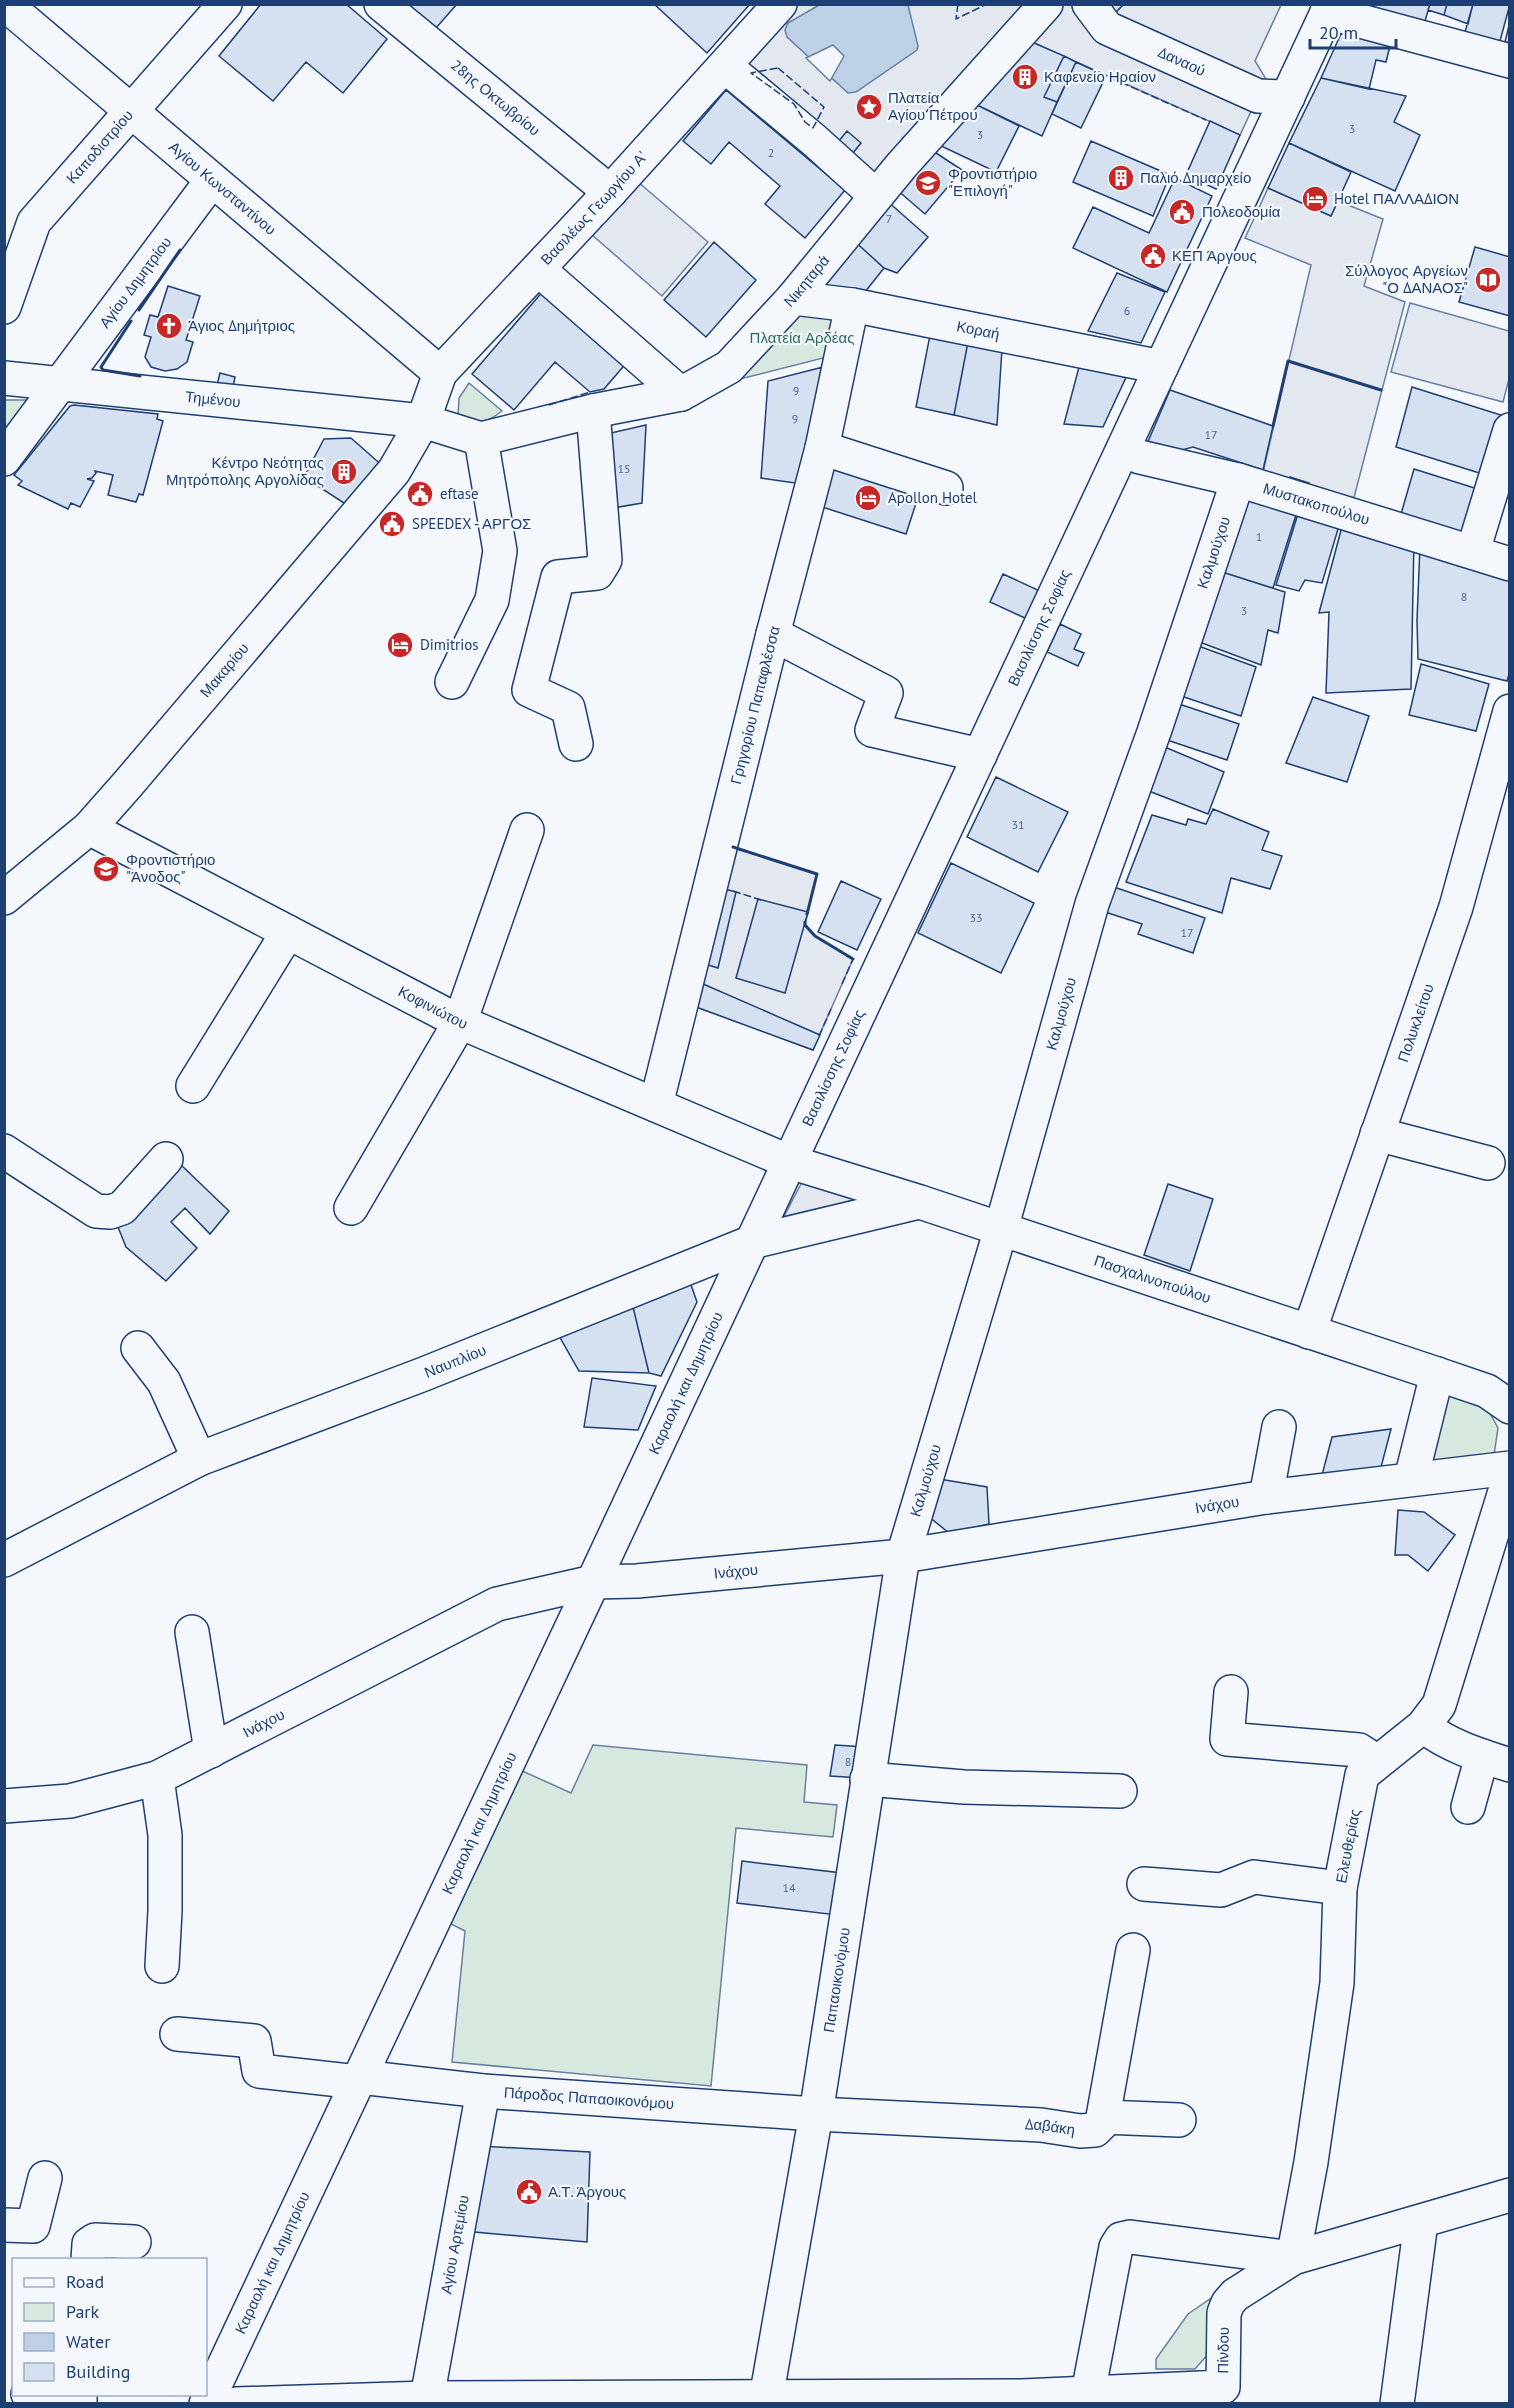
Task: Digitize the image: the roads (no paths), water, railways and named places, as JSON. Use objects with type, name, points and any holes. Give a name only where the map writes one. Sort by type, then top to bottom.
[{"type":"street","name":"Αγίου Κωνσταντίνου","points":[[5,4],[440,374]]},
{"type":"street","name":"Καποδιστρίου","points":[[4,307],[34,222],[225,4]]},
{"type":"street","name":"28ης Οκτωβρίου","points":[[381,4],[610,192]]},
{"type":"street","name":"Βασιλέως Γεωργίου Α'","points":[[423,421],[440,374],[610,192],[780,4]]},
{"type":"street","name":"Νικηταρά","points":[[481,439],[592,411],[681,394],[729,367],[793,298],[901,166],[1046,4]]},
{"type":"street","name":"Δαναού","points":[[1089,4],[1107,28],[1115,32],[1258,96],[1288,97]]},
{"type":"street","points":[[1329,8],[1509,61]]},
{"type":"street","name":"Βασιλίσσης Σοφίας","points":[[752,1242],[1329,8]]},
{"type":"street","points":[[725,66],[814,140],[876,196]]},
{"type":"street","name":"Αγίου Δημητρίου","points":[[4,459],[212,180]]},
{"type":"street","points":[[538,269],[681,394]]},
{"type":"street","name":"Κοραή","points":[[793,298],[852,304],[1161,367]]},
{"type":"street","name":"Γρηγορίου Παπαφλέσσα","points":[[656,1105],[773,634],[822,448],[852,304]]},
{"type":"street","name":"Τημένου","points":[[4,378],[423,421]]},
{"type":"street","points":[[576,744],[568,708],[529,690],[558,577],[597,573],[605,560],[592,411]]},
{"type":"street","points":[[423,421],[481,439],[500,551],[492,600],[452,682]]},
{"type":"street","name":"Μακαρίου","points":[[4,898],[89,828],[394,471],[423,421]]},
{"type":"street","points":[[1473,551],[1509,430]]},
{"type":"street","points":[[822,448],[946,488]]},
{"type":"street","name":"Μυστακοπούλου","points":[[1123,450],[1140,457],[1238,480],[1509,564]]},
{"type":"street","name":"Καλμούχου","points":[[903,1556],[1001,1229],[1092,904],[1154,732],[1238,480]]},
{"type":"street","points":[[773,634],[886,693],[872,730],[980,755]]},
{"type":"street","name":"Πολυκλείτου","points":[[1309,1332],[1456,907],[1509,711]]},
{"type":"street","name":"Κοφινιώτου","points":[[89,828],[460,1022],[790,1162]]},
{"type":"street","points":[[351,1208],[460,1022],[527,830]]},
{"type":"street","points":[[193,1086],[288,932]]},
{"type":"street","points":[[1377,1134],[1488,1163]]},
{"type":"street","points":[[4,1151],[96,1211],[103,1212],[122,1208],[166,1159]]},
{"type":"street","name":"Πασχαλινοπούλου","points":[[790,1162],[920,1202],[1487,1391],[1509,1407]]},
{"type":"street","name":"Ναυπλίου","points":[[4,1560],[199,1459],[424,1374],[752,1242],[920,1202]]},
{"type":"street","name":"Καραολή και Δημητρίου","points":[[206,2403],[752,1242]]},
{"type":"street","points":[[138,1348],[164,1382],[199,1459]]},
{"type":"street","points":[[1411,1479],[1437,1374]]},
{"type":"street","points":[[1266,1497],[1279,1427]]},
{"type":"street","name":"Ινάχου","points":[[4,1806],[70,1801],[157,1778],[497,1604],[593,1582],[637,1581],[903,1556],[1266,1497],[1509,1468]]},
{"type":"street","name":"Ελευθερίας","points":[[1293,2258],[1311,2162],[1337,1983],[1340,1888],[1362,1775],[1376,1761],[1423,1726],[1439,1705],[1509,1475]]},
{"type":"street","name":"Παπαοικονόμου","points":[[765,2400],[816,2114],[903,1556]]},
{"type":"street","points":[[192,1632],[211,1751]]},
{"type":"street","points":[[1231,1692],[1227,1739],[1359,1750],[1376,1761]]},
{"type":"street","points":[[1423,1726],[1439,1738],[1496,1761],[1468,1807]]},
{"type":"street","points":[[157,1778],[165,1835],[162,1966]]},
{"type":"street","points":[[867,1779],[964,1787],[1120,1791]]},
{"type":"street","points":[[1144,1884],[1221,1890],[1254,1877],[1340,1888]]},
{"type":"street","points":[[1133,1950],[1103,2117],[1179,2120]]},
{"type":"street","name":"Πάροδος Παπαοικονόμου","points":[[177,2034],[254,2040],[260,2071],[483,2091],[816,2114]]},
{"type":"street","name":"Αγίου Αρτεμίου","points":[[427,2398],[483,2091]]},
{"type":"street","name":"Δαβάκη","points":[[816,2114],[1041,2126],[1080,2131],[1095,2130],[1102,2123],[1103,2117]]},
{"type":"street","points":[[4,2225],[33,2226],[45,2178]]},
{"type":"street","name":"Πίνδου","points":[[236,2403],[427,2398],[765,2400],[1088,2393],[1223,2395],[1224,2313],[1228,2303],[1293,2258],[1509,2195]]},
{"type":"street","points":[[1397,2403],[1421,2222]]},
{"type":"street","points":[[1088,2393],[1116,2247],[1121,2239],[1130,2237],[1293,2258]]},
{"type":"street","points":[[88,2258],[89,2244],[95,2240],[135,2242]]},
{"type":"street","points":[[33,2396],[50,2403]]},
{"type":"water","points":[[819,5],[908,5],[917,50],[856,92],[848,93],[787,37],[785,30],[788,23]]},
{"type":"place","name":"Καφενείο Ηραίον","points":[[1025,77]]},
{"type":"place","name":"Πλατεία Αγίου Πέτρου","points":[[869,107]]},
{"type":"place","name":"Παλιό Δημαρχείο","points":[[1121,178]]},
{"type":"place","name":"Φροντιστήριο \"Επιλογή\"","points":[[928,183]]},
{"type":"place","name":"Hotel ΠΑΛΛΑΔΙΟΝ","points":[[1315,199]]},
{"type":"place","name":"Πολεοδομία","points":[[1182,212]]},
{"type":"place","name":"ΚΕΠ Άργους","points":[[1153,256]]},
{"type":"place","name":"Σύλλογος Αργείων \"Ο ΔΑΝΑΟΣ\"","points":[[1488,280]]},
{"type":"place","name":"Άγιος Δημήτριος","points":[[169,326]]},
{"type":"place","name":"Κέντρο Νεότητας Μητρόπολης Αργολίδας","points":[[344,472]]},
{"type":"place","name":"eftase","points":[[420,494]]},
{"type":"place","name":"Apollon Hotel","points":[[868,498]]},
{"type":"place","name":"SPEEDEX - ΑΡΓΟΣ","points":[[392,524]]},
{"type":"place","name":"Dimitrios","points":[[400,645]]},
{"type":"place","name":"Φροντιστήριο \"Άνοδος\"","points":[[106,869]]},
{"type":"place","name":"Α.Τ. Άργους","points":[[529,2192]]},
{"type":"park label","name":"Πλατεία Αρδέας","points":[[802,338]]}]
